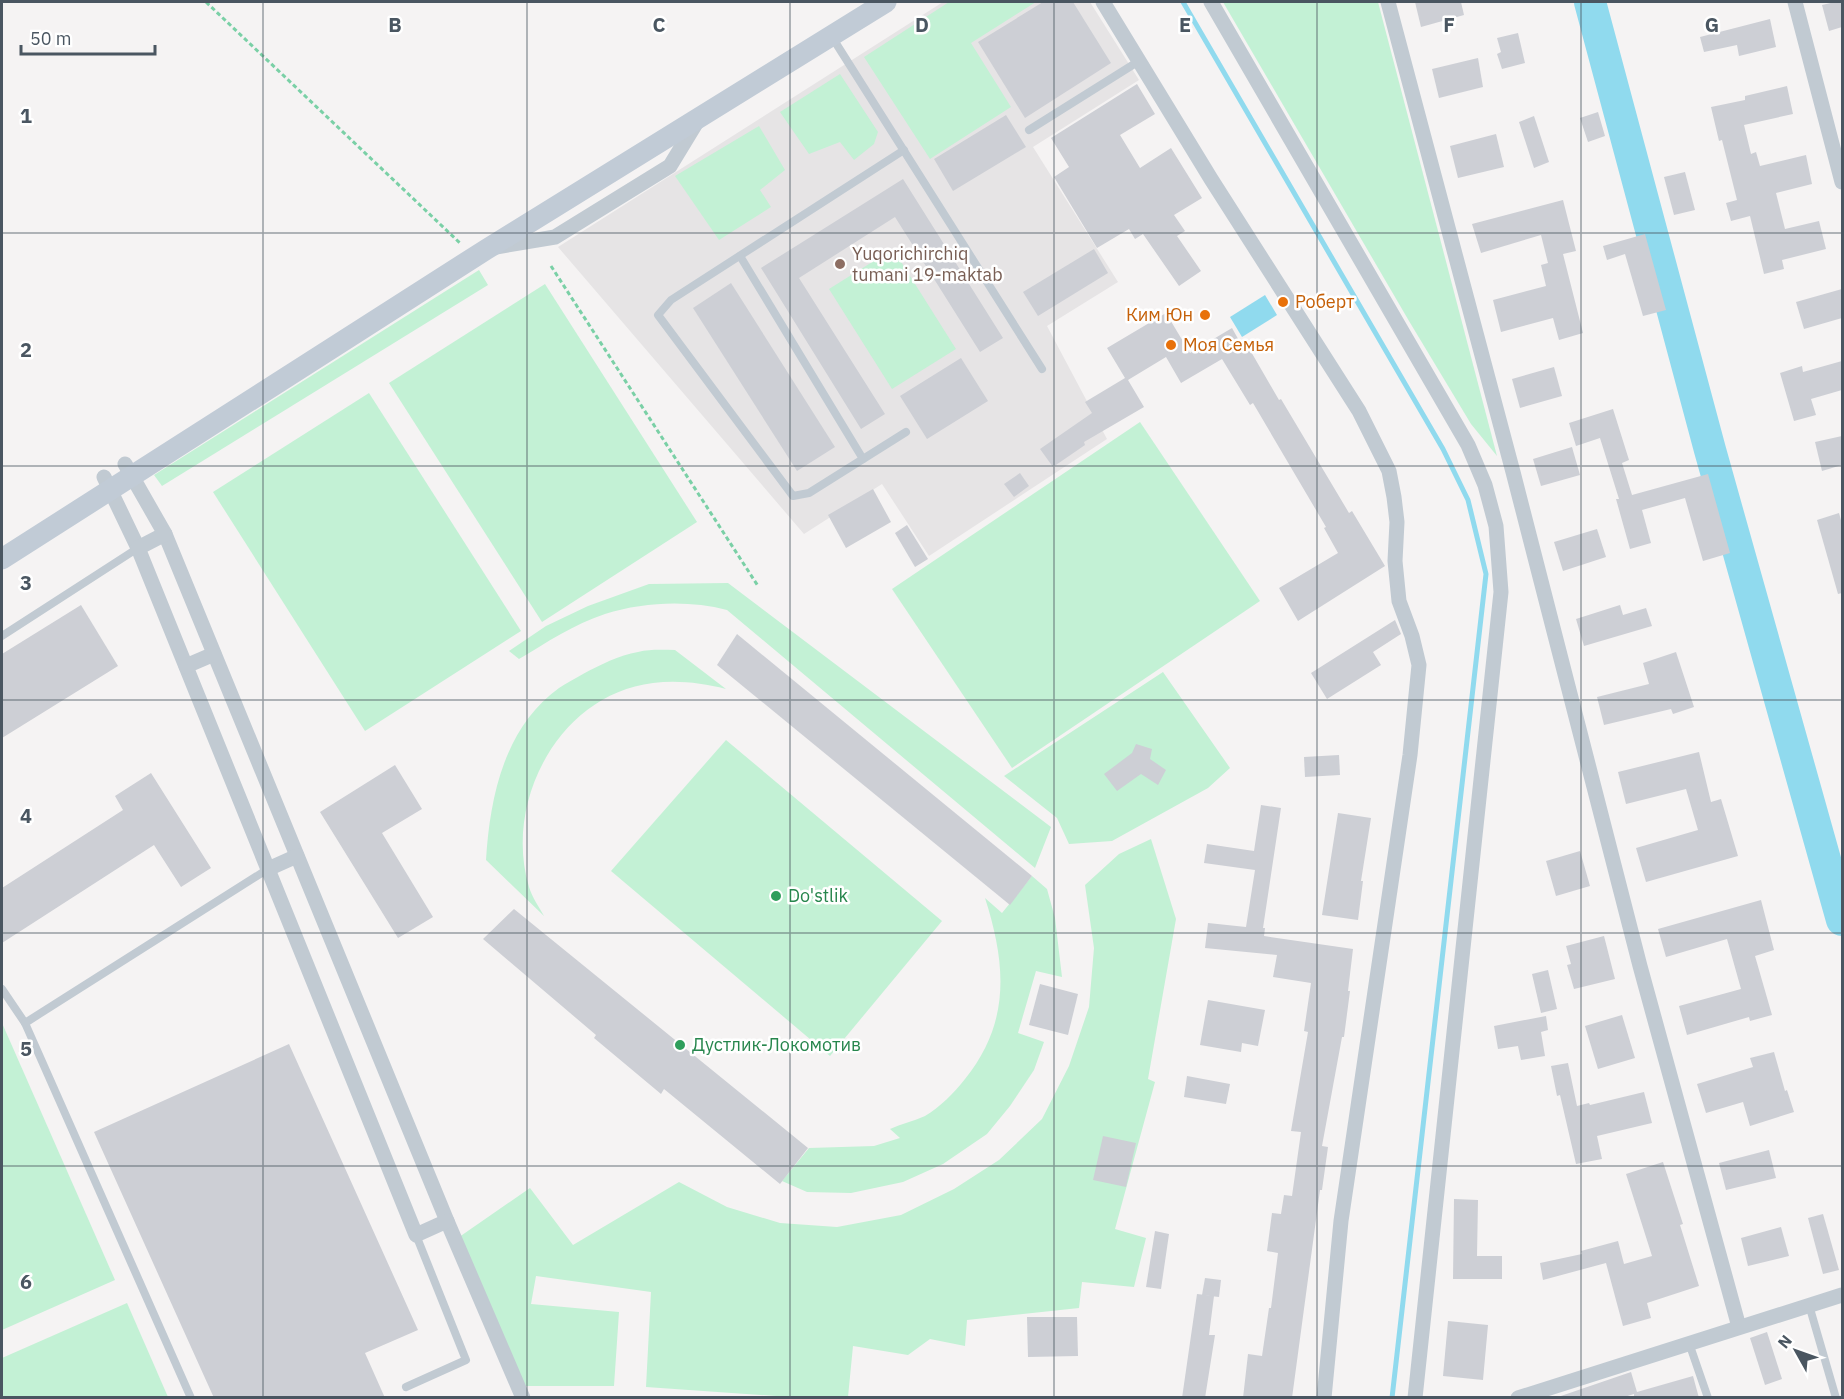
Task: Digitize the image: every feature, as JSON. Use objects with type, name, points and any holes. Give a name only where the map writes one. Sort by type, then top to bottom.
[{"type":"main road","points":[[129,470],[465,247],[861,2]]},
{"type":"main road","points":[[2,542],[108,483],[886,2]]},
{"type":"main road","points":[[2,559],[108,483]]},
{"type":"street","points":[[1103,2],[1211,179],[1359,411],[1389,471],[1396,514],[1395,561],[1400,601],[1419,666],[1410,755],[1341,1221],[1324,1398]]},
{"type":"street","points":[[1211,2],[1468,445],[1485,485],[1496,526],[1501,592],[1415,1398]]},
{"type":"street","points":[[1388,2],[1514,472],[1643,977],[1739,1327]]},
{"type":"street","points":[[1795,2],[1842,182]]},
{"type":"street","points":[[129,470],[165,534],[447,1221],[523,1398]]},
{"type":"street","points":[[108,483],[138,548],[416,1235],[447,1221]]},
{"type":"street","points":[[138,548],[165,534]]},
{"type":"street","points":[[186,666],[214,654]]},
{"type":"street","points":[[268,869],[297,856]]},
{"type":"street","points":[[1518,1398],[1842,1295]]},
{"type":"lane","points":[[831,35],[1042,369]]},
{"type":"lane","points":[[1029,130],[1139,61]]},
{"type":"lane","points":[[904,150],[671,300],[658,315],[793,496],[809,493],[906,432]]},
{"type":"lane","points":[[740,256],[864,459]]},
{"type":"lane","points":[[2,636],[138,548]]},
{"type":"lane","points":[[25,1023],[268,869]]},
{"type":"lane","points":[[2,989],[25,1023],[191,1398]]},
{"type":"lane","points":[[406,1387],[466,1360],[416,1235]]},
{"type":"lane","points":[[1809,1305],[1836,1398]]},
{"type":"lane","points":[[1689,1343],[1708,1398]]},
{"type":"path","points":[[206,2],[465,247]]},
{"type":"path","points":[[551,266],[758,586]]},
{"type":"shaded area","name":"Yuqorichirchiq tumani 19-maktab","points":[[943,2],[1090,2],[1139,80],[1033,147],[1118,282],[1047,326],[1107,439],[929,556],[882,484],[804,534],[558,247]]},
{"type":"green space","points":[[949,2],[1036,2],[971,43],[1011,107],[930,159],[864,57]]},
{"type":"green space","points":[[1223,2],[1378,2],[1497,456],[1471,424]]},
{"type":"green space","points":[[840,74],[878,132],[874,144],[854,160],[840,142],[809,154],[780,112]]},
{"type":"green space","points":[[759,126],[785,170],[760,190],[771,207],[719,240],[675,176]]},
{"type":"green space","points":[[893,249],[956,349],[892,389],[829,289]]},
{"type":"green space","points":[[479,270],[488,285],[162,486],[154,475]]},
{"type":"green space","points":[[545,284],[697,522],[542,622],[389,383]]},
{"type":"green space","points":[[369,393],[521,631],[365,731],[213,492]]},
{"type":"green space","points":[[1140,422],[1260,601],[1012,768],[892,589]]},
{"type":"green space","points":[[728,583],[1051,827],[1035,868],[727,610],[682,604],[635,607],[605,614],[582,623],[519,659],[509,651],[546,626],[588,606],[649,584]]},
{"type":"green space","points":[[647,650],[675,650],[726,689],[672,682],[653,683],[620,691],[591,707],[566,730],[546,757],[532,788],[524,820],[523,854],[529,887],[544,916],[486,860],[496,788],[513,743],[540,704],[565,684],[624,655]]},
{"type":"green space","points":[[1163,672],[1230,768],[1208,788],[1112,841],[1069,844],[1057,818],[1004,776]]},
{"type":"green space","name":"Do'stlik","points":[[726,740],[942,921],[830,1056],[611,871]]},
{"type":"green space","points":[[1151,839],[1176,919],[1148,1079],[1155,1082],[1115,1229],[1146,1238],[1134,1287],[1082,1282],[1079,1308],[967,1320],[965,1346],[930,1339],[908,1355],[853,1346],[848,1397],[805,1398],[646,1387],[651,1292],[536,1276],[531,1304],[619,1312],[614,1386],[515,1386],[452,1242],[530,1188],[573,1245],[679,1182],[727,1207],[780,1223],[837,1227],[901,1215],[954,1189],[999,1160],[1042,1119],[1069,1066],[1089,1007],[1094,948],[1085,885],[1119,854]]},
{"type":"green space","points":[[1032,876],[1047,889],[1055,918],[1062,977],[1036,971],[1018,1033],[1044,1042],[1034,1070],[1010,1106],[987,1134],[943,1164],[903,1182],[851,1193],[807,1192],[782,1181],[809,1148],[874,1146],[900,1138],[890,1129],[925,1116],[961,1084],[980,1058],[990,1036],[997,1014],[1000,992],[997,946],[985,898],[1002,913]]},
{"type":"green space","points":[[2,1023],[115,1280],[2,1330]]},
{"type":"green space","points":[[127,1303],[168,1397],[2,1397],[2,1358]]},
{"type":"water","points":[[1265,295],[1277,315],[1242,337],[1230,317]]},
{"type":"building","points":[[1043,2],[1073,2],[1111,63],[1025,118],[978,42]]},
{"type":"building","points":[[1415,2],[1461,2],[1464,15],[1421,27]]},
{"type":"building","points":[[1842,2],[1842,27],[1829,31],[1822,5]]},
{"type":"building","points":[[1770,19],[1776,47],[1739,56],[1737,45],[1704,52],[1700,37]]},
{"type":"building","points":[[1518,33],[1525,63],[1502,69],[1497,54],[1501,52],[1497,38]]},
{"type":"building","points":[[1478,58],[1483,87],[1439,98],[1432,69]]},
{"type":"building","points":[[1137,84],[1155,114],[1120,135],[1140,168],[1171,148],[1202,198],[1174,215],[1185,231],[1177,236],[1201,271],[1179,286],[1143,234],[1135,239],[1129,229],[1097,248],[1054,177],[1069,167],[1051,138]]},
{"type":"building","points":[[1787,86],[1793,114],[1744,125],[1751,154],[1756,152],[1760,166],[1806,155],[1812,184],[1776,193],[1785,229],[1819,221],[1826,249],[1782,260],[1784,269],[1764,274],[1750,216],[1731,221],[1726,203],[1737,200],[1711,107],[1745,100],[1745,96]]},
{"type":"building","points":[[1598,112],[1605,136],[1588,142],[1580,118]]},
{"type":"building","points":[[1006,115],[1026,147],[953,191],[934,159]]},
{"type":"building","points":[[1534,116],[1549,162],[1534,168],[1519,122]]},
{"type":"building","points":[[1496,134],[1504,167],[1458,178],[1450,146]]},
{"type":"building","points":[[1685,172],[1695,210],[1674,215],[1664,177]]},
{"type":"building","points":[[903,179],[1003,338],[980,352],[895,217],[799,278],[885,414],[861,429],[761,268]]},
{"type":"building","points":[[1563,200],[1576,251],[1563,254],[1583,333],[1559,340],[1553,318],[1501,332],[1493,300],[1546,286],[1541,265],[1548,263],[1541,235],[1481,253],[1472,224]]},
{"type":"building","points":[[1645,234],[1666,310],[1643,316],[1625,254],[1607,260],[1603,246]]},
{"type":"building","points":[[1094,249],[1108,273],[1038,316],[1023,292]]},
{"type":"building","points":[[731,283],[835,447],[797,471],[693,308]]},
{"type":"building","points":[[1842,289],[1842,318],[1804,329],[1796,302]]},
{"type":"building","points":[[1166,313],[1190,353],[1232,328],[1246,353],[1250,350],[1349,513],[1352,511],[1385,566],[1298,621],[1279,588],[1338,553],[1324,528],[1326,527],[1253,403],[1250,405],[1222,359],[1181,383],[1166,357],[1128,380],[1144,407],[1084,442],[1085,445],[1053,467],[1040,449],[1092,413],[1085,402],[1125,378],[1107,348]]},
{"type":"building","points":[[961,358],[988,401],[927,439],[900,396]]},
{"type":"building","points":[[1842,361],[1842,390],[1811,399],[1816,415],[1794,421],[1780,373],[1802,366],[1803,372]]},
{"type":"building","points":[[1554,367],[1562,396],[1520,408],[1512,379]]},
{"type":"building","points":[[1613,409],[1629,460],[1622,463],[1632,495],[1708,474],[1730,553],[1703,561],[1685,498],[1642,510],[1651,543],[1630,549],[1616,499],[1619,499],[1600,438],[1576,446],[1569,423]]},
{"type":"building","points":[[1842,436],[1842,465],[1822,471],[1815,442]]},
{"type":"building","points":[[1572,447],[1580,475],[1541,486],[1533,459]]},
{"type":"building","points":[[1020,473],[1029,486],[1014,497],[1004,484]]},
{"type":"building","points":[[873,489],[891,522],[846,548],[828,515]]},
{"type":"building","points":[[1839,513],[1842,524],[1842,593],[1838,594],[1817,520]]},
{"type":"building","points":[[907,525],[928,559],[915,567],[895,533]]},
{"type":"building","points":[[1597,529],[1606,557],[1563,571],[1554,542]]},
{"type":"building","points":[[81,605],[118,666],[2,738],[2,654]]},
{"type":"building","points":[[1620,605],[1623,615],[1646,608],[1652,626],[1584,646],[1576,619]]},
{"type":"building","points":[[1395,620],[1401,634],[1373,652],[1381,665],[1327,699],[1311,673]]},
{"type":"building","points":[[737,634],[1032,876],[1010,905],[717,665]]},
{"type":"building","points":[[1676,652],[1694,707],[1673,714],[1671,709],[1604,725],[1597,697],[1649,684],[1643,663]]},
{"type":"building","points":[[1136,744],[1152,749],[1150,759],[1166,770],[1158,785],[1141,774],[1117,791],[1104,774],[1132,753]]},
{"type":"building","points":[[1699,752],[1711,802],[1721,799],[1738,856],[1646,882],[1636,848],[1698,830],[1686,789],[1626,804],[1618,772]]},
{"type":"building","points":[[1339,755],[1340,775],[1305,777],[1304,757]]},
{"type":"building","points":[[395,765],[422,809],[382,833],[433,917],[398,938],[320,812]]},
{"type":"building","points":[[151,773],[211,868],[181,887],[154,845],[2,943],[2,888],[123,810],[115,796]]},
{"type":"building","points":[[1261,805],[1281,808],[1263,928],[1265,928],[1264,936],[1353,949],[1344,1037],[1342,1037],[1322,1146],[1328,1147],[1322,1190],[1320,1190],[1292,1398],[1243,1398],[1248,1354],[1262,1356],[1269,1308],[1271,1308],[1278,1253],[1267,1251],[1272,1213],[1281,1214],[1284,1195],[1292,1196],[1301,1132],[1291,1131],[1308,1032],[1304,1031],[1311,983],[1273,977],[1277,955],[1205,948],[1208,923],[1246,927],[1255,870],[1204,863],[1207,844],[1254,851]]},
{"type":"building","points":[[1338,813],[1371,818],[1361,881],[1363,881],[1358,920],[1322,915]]},
{"type":"building","points":[[1580,851],[1590,886],[1556,896],[1546,861]]},
{"type":"building","points":[[1761,900],[1774,950],[1755,956],[1772,1015],[1750,1021],[1749,1017],[1687,1035],[1679,1006],[1741,989],[1727,939],[1666,957],[1658,929]]},
{"type":"building","name":"Дустлик-Локомотив","points":[[514,909],[808,1148],[780,1184],[664,1089],[661,1094],[594,1038],[596,1035],[483,939]]},
{"type":"building","points":[[1604,936],[1615,979],[1574,989],[1567,965],[1571,964],[1566,946]]},
{"type":"building","points":[[1548,970],[1557,1009],[1541,1013],[1532,974]]},
{"type":"building","points":[[1040,984],[1078,994],[1068,1035],[1029,1025]]},
{"type":"building","points":[[1208,1000],[1265,1010],[1258,1046],[1242,1043],[1241,1052],[1200,1045]]},
{"type":"building","points":[[1622,1015],[1635,1058],[1598,1069],[1585,1026]]},
{"type":"building","points":[[1546,1016],[1548,1030],[1541,1032],[1545,1056],[1521,1060],[1518,1046],[1498,1049],[1494,1026]]},
{"type":"building","points":[[289,1044],[418,1330],[365,1353],[385,1398],[214,1398],[94,1132]]},
{"type":"building","points":[[1774,1052],[1785,1091],[1787,1090],[1794,1112],[1750,1126],[1743,1102],[1706,1113],[1697,1084],[1753,1067],[1750,1058]]},
{"type":"building","points":[[1568,1063],[1577,1106],[1644,1092],[1652,1123],[1597,1136],[1602,1159],[1576,1164],[1551,1066]]},
{"type":"building","points":[[1187,1076],[1230,1084],[1226,1104],[1184,1097]]},
{"type":"building","points":[[1103,1136],[1136,1143],[1126,1187],[1093,1180]]},
{"type":"building","points":[[1769,1150],[1776,1178],[1726,1190],[1719,1163]]},
{"type":"building","points":[[1663,1162],[1683,1224],[1680,1225],[1699,1286],[1647,1303],[1651,1318],[1623,1326],[1606,1263],[1543,1280],[1540,1263],[1582,1254],[1581,1251],[1618,1241],[1624,1264],[1652,1256],[1626,1174]]},
{"type":"building","points":[[1454,1199],[1478,1200],[1477,1256],[1502,1256],[1502,1279],[1453,1279]]},
{"type":"building","points":[[1823,1214],[1839,1270],[1823,1274],[1808,1218]]},
{"type":"building","points":[[1781,1227],[1789,1256],[1748,1266],[1741,1238]]},
{"type":"building","points":[[1155,1231],[1169,1234],[1161,1289],[1146,1287]]},
{"type":"building","points":[[1205,1278],[1221,1280],[1219,1297],[1202,1295]]},
{"type":"building","points":[[1197,1294],[1214,1296],[1209,1335],[1215,1335],[1205,1398],[1182,1398]]},
{"type":"building","points":[[1027,1317],[1077,1317],[1078,1356],[1028,1357]]},
{"type":"building","points":[[1448,1321],[1488,1325],[1483,1380],[1443,1376]]},
{"type":"building","points":[[1767,1332],[1782,1379],[1765,1385],[1750,1338]]},
{"type":"building","points":[[1631,1372],[1637,1392],[1693,1376],[1699,1398],[1634,1398],[1634,1394],[1621,1398],[1555,1398]]},
{"type":"waterway","points":[[1183,2],[1443,449],[1468,500],[1486,574],[1392,1398]]},
{"type":"waterway","points":[[1590,2],[1710,450],[1842,920]]},
{"type":"place","name":"Yuqorichirchiq tumani 19-maktab","points":[[840,264]]},
{"type":"place","name":"Роберт","points":[[1283,302]]},
{"type":"place","name":"Ким Юн","points":[[1205,315]]},
{"type":"place","name":"Моя Семья","points":[[1171,345]]},
{"type":"place","name":"Do'stlik","points":[[776,896]]},
{"type":"place","name":"Дустлик-Локомотив","points":[[680,1045]]}]
